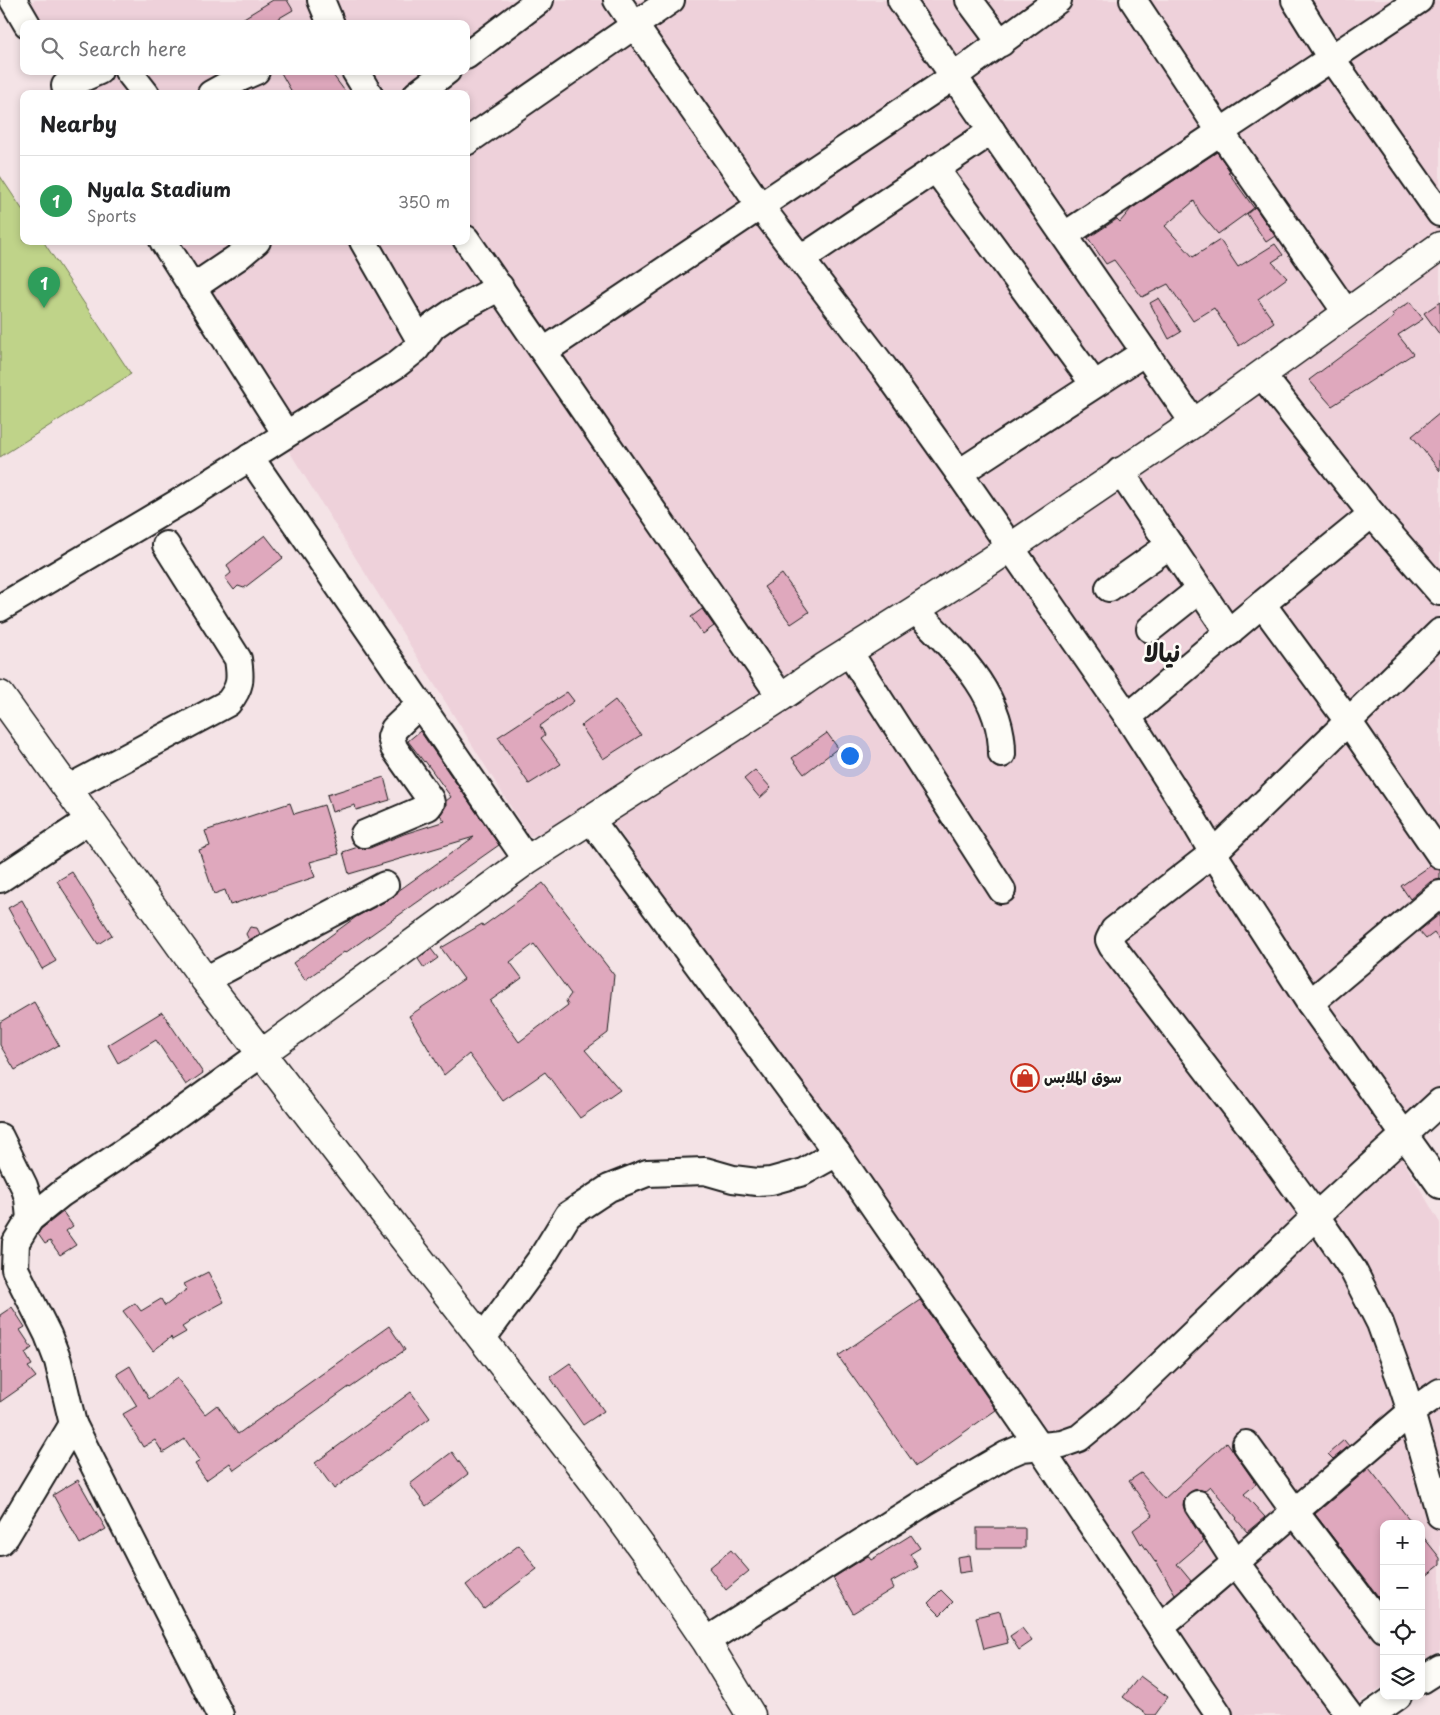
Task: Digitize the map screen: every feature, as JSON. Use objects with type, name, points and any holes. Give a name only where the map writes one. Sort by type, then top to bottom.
[{"type":"main road","points":[[261,1054],[527,860],[1010,547],[1120,471],[1194,423],[1440,246]]},
{"type":"main road","points":[[0,694],[205,980],[596,1485],[648,1556],[706,1641],[751,1715]]},
{"type":"street","points":[[13,0],[26,20]]},
{"type":"street","points":[[321,0],[329,20]]},
{"type":"street","points":[[470,53],[540,0]]},
{"type":"street","points":[[617,0],[760,206],[884,368],[958,472],[1128,717],[1310,1003],[1440,1185]]},
{"type":"street","points":[[470,139],[671,0]]},
{"type":"street","points":[[901,0],[1194,423]]},
{"type":"street","points":[[969,0],[1001,42]]},
{"type":"street","points":[[544,351],[953,77],[1058,0]]},
{"type":"street","points":[[1133,0],[1346,312]]},
{"type":"street","points":[[1295,0],[1331,58],[1440,213]]},
{"type":"street","points":[[1065,235],[1220,130],[1419,0]]},
{"type":"street","points":[[64,84],[88,75]]},
{"type":"street","points":[[131,75],[143,90]]},
{"type":"street","points":[[218,90],[247,75]]},
{"type":"street","points":[[357,75],[367,90]]},
{"type":"street","points":[[422,90],[442,75]]},
{"type":"street","points":[[801,259],[992,131]]},
{"type":"street","points":[[935,168],[1094,384]]},
{"type":"street","points":[[165,245],[286,434]]},
{"type":"street","points":[[192,288],[252,245]]},
{"type":"street","points":[[365,245],[421,342]]},
{"type":"street","points":[[470,245],[781,697]]},
{"type":"street","points":[[0,608],[186,498],[396,365],[416,349],[433,326],[452,313],[500,287]]},
{"type":"street","points":[[958,472],[1145,352]]},
{"type":"street","points":[[1262,374],[1372,514],[1440,592]]},
{"type":"street","points":[[250,457],[527,860]]},
{"type":"street","points":[[1120,471],[1229,633]]},
{"type":"street","points":[[1128,717],[1372,514]]},
{"type":"street","points":[[67,789],[228,703],[238,691],[240,676],[238,658],[166,545]]},
{"type":"street","points":[[1109,588],[1170,546]]},
{"type":"street","points":[[1150,629],[1199,590]]},
{"type":"street","points":[[1262,604],[1348,721],[1440,855]]},
{"type":"street","points":[[915,610],[960,656],[973,674],[992,706],[999,725],[1002,738],[1002,754]]},
{"type":"street","points":[[1440,632],[1213,853],[1114,930],[1109,940],[1260,1138],[1352,1270],[1380,1323],[1412,1412],[1440,1515]]},
{"type":"street","points":[[849,652],[1002,890]]},
{"type":"street","points":[[364,834],[428,807],[430,803],[430,799],[394,748],[391,738],[394,729],[420,704]]},
{"type":"street","points":[[0,880],[89,820]]},
{"type":"street","points":[[591,820],[837,1153],[1039,1446],[1219,1715]]},
{"type":"street","points":[[205,980],[385,885]]},
{"type":"street","points":[[1310,1003],[1440,894]]},
{"type":"street","points":[[220,1715],[74,1424],[48,1335],[15,1269],[16,1242],[30,1219],[62,1194],[146,1137],[261,1054]]},
{"type":"street","points":[[706,1641],[925,1502],[1006,1455],[1022,1448],[1062,1444],[1079,1438],[1097,1424],[1190,1338],[1316,1216],[1440,1102]]},
{"type":"street","points":[[0,1137],[24,1186],[28,1198],[30,1219]]},
{"type":"street","points":[[482,1339],[540,1259],[568,1215],[609,1188],[647,1173],[706,1172],[733,1179],[757,1182],[771,1181],[803,1172],[837,1153]]},
{"type":"street","points":[[1160,1627],[1412,1412],[1440,1392]]},
{"type":"street","points":[[0,1542],[6,1536],[74,1424]]},
{"type":"street","points":[[1246,1444],[1380,1624]]},
{"type":"street","points":[[1198,1504],[1236,1563],[1349,1715]]},
{"type":"street","points":[[1371,1715],[1392,1700]]},
{"type":"shaded area","points":[[35,0],[1440,0],[1440,1098],[1392,1141],[1440,1223],[1440,1650],[1425,1659],[1425,1520],[1380,1520],[1380,1689],[1339,1715],[1233,1715],[617,828],[529,836],[160,245],[470,245],[470,90],[64,90],[54,75],[470,75],[470,20],[21,20],[15,12]]},
{"type":"green space","points":[[0,176],[20,206],[20,245],[46,245],[131,374],[0,457]]},
{"type":"building","points":[[273,0],[287,0],[293,10],[276,20],[240,20]]},
{"type":"building","points":[[282,75],[333,75],[344,90],[291,90]]},
{"type":"building","points":[[1217,152],[1230,171],[1228,172],[1254,208],[1218,234],[1200,213],[1194,201],[1165,226],[1193,257],[1220,240],[1238,267],[1275,244],[1283,255],[1272,262],[1287,278],[1258,299],[1274,322],[1239,346],[1214,308],[1193,321],[1168,284],[1142,297],[1114,260],[1106,264],[1088,238],[1117,219],[1120,222],[1131,209]]},
{"type":"building","points":[[1255,207],[1275,236],[1266,242],[1247,214]]},
{"type":"building","points":[[1159,298],[1181,332],[1169,339],[1150,303]]},
{"type":"building","points":[[1410,302],[1423,319],[1398,335],[1413,354],[1332,406],[1309,380],[1394,317],[1392,314]]},
{"type":"building","points":[[1440,302],[1440,335],[1424,313]]},
{"type":"building","points":[[1440,413],[1440,471],[1412,436]]},
{"type":"building","points":[[265,535],[283,558],[244,588],[238,586],[234,590],[225,578],[231,573],[227,565]]},
{"type":"building","points":[[782,574],[809,612],[791,624],[764,587]]},
{"type":"building","points":[[702,609],[714,626],[703,634],[691,617]]},
{"type":"building","points":[[567,692],[574,701],[540,726],[545,735],[541,738],[561,764],[529,784],[498,737]]},
{"type":"building","points":[[615,700],[641,735],[603,759],[581,726]]},
{"type":"building","points":[[420,731],[499,845],[305,980],[293,963],[356,917],[392,898],[398,891],[474,837],[349,874],[343,852],[358,847],[363,849],[370,848],[404,834],[445,821],[440,815],[446,806],[446,801],[451,797],[408,741]]},
{"type":"building","points":[[827,733],[838,748],[804,774],[792,758]]},
{"type":"building","points":[[755,770],[771,788],[760,798],[744,779]]},
{"type":"building","points":[[384,777],[390,800],[356,810],[355,805],[332,812],[327,795]]},
{"type":"building","points":[[290,803],[294,814],[324,805],[339,854],[310,862],[315,877],[230,905],[225,890],[214,894],[199,850],[210,846],[205,831]]},
{"type":"building","points":[[1430,866],[1440,870],[1440,879],[1430,882],[1410,899],[1401,886]]},
{"type":"building","points":[[72,872],[112,935],[98,944],[57,881]]},
{"type":"building","points":[[543,883],[614,975],[608,1033],[585,1050],[620,1090],[580,1118],[545,1072],[503,1101],[469,1054],[444,1075],[409,1016],[464,979],[441,948],[482,924],[483,926]],"holes":[[[534,944],[571,994],[566,1001],[568,1005],[519,1042],[490,1001],[522,978],[510,962]]]},
{"type":"building","points":[[22,900],[56,961],[42,969],[8,908]]},
{"type":"building","points":[[1440,914],[1440,941],[1434,933],[1426,939],[1419,931]]},
{"type":"building","points":[[250,927],[257,928],[260,934],[249,940],[246,934]]},
{"type":"building","points":[[431,949],[438,958],[424,968],[418,959]]},
{"type":"building","points":[[34,1002],[59,1045],[15,1070],[0,1045],[0,1022]]},
{"type":"building","points":[[162,1012],[203,1073],[186,1085],[156,1040],[118,1063],[108,1045]]},
{"type":"building","points":[[63,1212],[73,1226],[66,1231],[76,1245],[60,1255],[50,1241],[45,1244],[38,1234],[41,1229]]},
{"type":"building","points":[[208,1272],[224,1302],[189,1321],[182,1327],[186,1332],[172,1340],[171,1337],[153,1351],[123,1311],[135,1303],[141,1311],[161,1299],[165,1306],[187,1289],[184,1284]]},
{"type":"building","points":[[920,1300],[996,1410],[916,1466],[838,1356]]},
{"type":"building","points":[[12,1307],[25,1327],[20,1330],[32,1348],[25,1353],[32,1365],[28,1367],[36,1377],[0,1402],[0,1315]]},
{"type":"building","points":[[389,1326],[405,1350],[349,1387],[234,1470],[230,1463],[206,1480],[195,1464],[200,1461],[185,1439],[163,1453],[155,1440],[143,1447],[123,1414],[137,1406],[117,1374],[130,1366],[149,1399],[177,1378],[205,1414],[217,1405],[238,1434]]},
{"type":"building","points":[[570,1363],[604,1411],[583,1425],[550,1377]]},
{"type":"building","points":[[411,1392],[430,1418],[334,1489],[315,1463]]},
{"type":"building","points":[[1344,1440],[1349,1446],[1333,1459],[1328,1454]]},
{"type":"building","points":[[1227,1442],[1256,1484],[1244,1494],[1265,1517],[1247,1532],[1210,1486],[1204,1491],[1197,1489],[1190,1492],[1184,1498],[1185,1512],[1204,1541],[1177,1564],[1191,1581],[1175,1594],[1156,1561],[1141,1544],[1133,1530],[1153,1515],[1129,1481],[1141,1473],[1164,1499]]},
{"type":"building","points":[[452,1452],[468,1474],[426,1506],[410,1484]]},
{"type":"building","points":[[1369,1468],[1410,1520],[1380,1520],[1380,1599],[1315,1514]]},
{"type":"building","points":[[78,1480],[106,1529],[80,1544],[53,1495]]},
{"type":"building","points":[[977,1528],[1025,1528],[1025,1548],[977,1548]]},
{"type":"building","points":[[911,1535],[920,1548],[910,1554],[918,1567],[891,1582],[894,1588],[853,1613],[833,1578],[868,1556],[871,1560]]},
{"type":"building","points":[[1425,1539],[1440,1558],[1440,1565],[1425,1577]]},
{"type":"building","points":[[519,1545],[537,1569],[484,1609],[466,1585]]},
{"type":"building","points":[[731,1550],[749,1571],[726,1590],[709,1568]]},
{"type":"building","points":[[970,1555],[972,1571],[959,1573],[957,1557]]},
{"type":"building","points":[[941,1590],[953,1602],[940,1615],[928,1603]]},
{"type":"building","points":[[1000,1611],[1008,1643],[984,1649],[976,1617]]},
{"type":"building","points":[[1022,1628],[1032,1641],[1019,1650],[1010,1636]]},
{"type":"building","points":[[1140,1676],[1168,1697],[1155,1715],[1147,1715],[1123,1697]]},
{"type":"place","name":"Nyala Stadium","points":[[44,308]]},
{"type":"place","name":"سوق الملابس","points":[[1025,1078]]},
{"type":"district","name":"نيالا","points":[[1162,653]]}]
